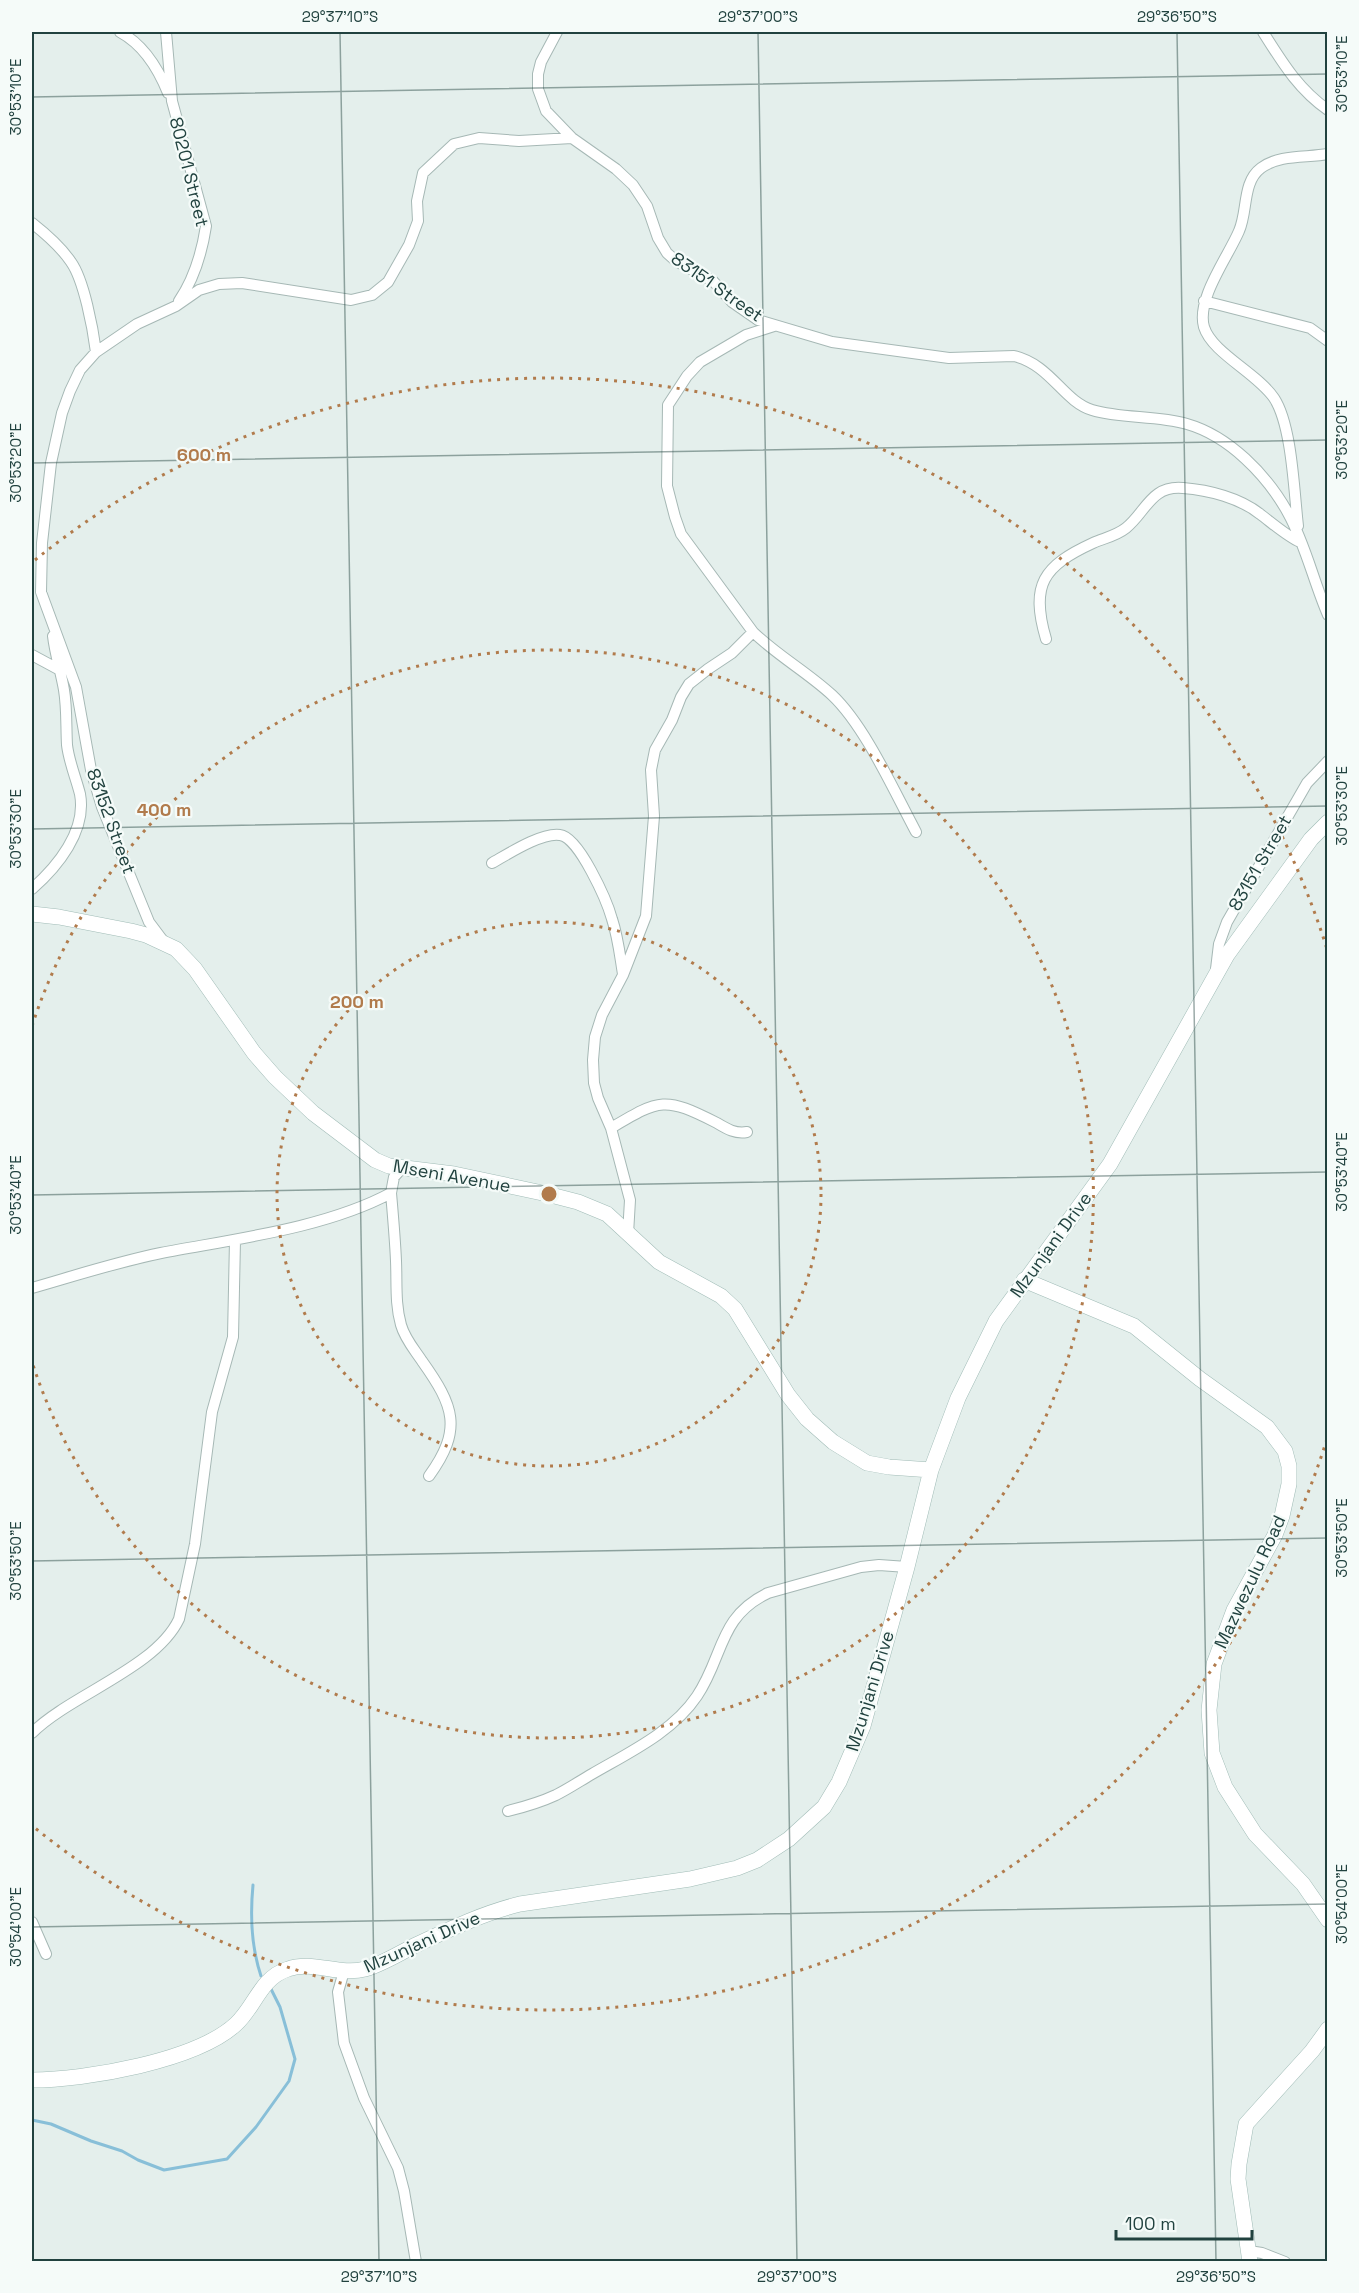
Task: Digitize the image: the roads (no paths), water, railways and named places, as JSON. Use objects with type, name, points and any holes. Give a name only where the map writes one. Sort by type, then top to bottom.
[{"type":"street","points":[[120,32],[134,42],[154,64],[172,101]]},
{"type":"street","name":"80201 Street","points":[[166,32],[172,101],[206,226],[203,246],[192,276],[176,306]]},
{"type":"street","name":"83151 Street","points":[[557,32],[541,62],[538,89],[546,111],[572,138],[616,169],[633,185],[647,206],[658,238],[667,253],[676,261],[712,281],[732,302],[758,320],[774,326],[832,342],[949,358],[1014,356],[1023,358],[1041,368],[1071,398],[1089,409],[1187,424],[1212,433],[1235,451],[1271,489],[1289,514],[1328,615]]},
{"type":"street","points":[[1263,32],[1286,69],[1300,86],[1328,110]]},
{"type":"street","points":[[176,306],[199,291],[219,285],[242,283],[351,300],[372,295],[388,282],[410,245],[418,221],[417,201],[423,173],[454,144],[479,138],[519,141],[572,138]]},
{"type":"street","points":[[1300,543],[1289,452],[1281,412],[1267,389],[1208,336],[1202,316],[1204,301],[1240,228],[1246,194],[1255,173],[1263,166],[1281,159],[1328,154]]},
{"type":"street","points":[[32,223],[73,264],[87,307],[96,352]]},
{"type":"street","points":[[1204,301],[1310,328],[1328,341]]},
{"type":"street","name":"83152 Street","points":[[165,944],[149,922],[102,807],[91,770],[76,687],[51,624],[41,592],[40,576],[51,463],[69,392],[80,370],[96,352],[137,324],[176,306]]},
{"type":"street","points":[[774,326],[739,339],[700,362],[680,385],[668,405],[667,486],[675,517],[681,534],[753,632],[779,655],[825,689],[848,713],[916,832]]},
{"type":"street","points":[[1046,639],[1039,618],[1041,587],[1054,566],[1069,554],[1125,529],[1147,503],[1161,492],[1180,488],[1230,498],[1259,512],[1300,543]]},
{"type":"street","name":"83152 Street","points":[[32,889],[54,868],[71,842],[81,808],[80,795],[67,746],[64,689],[58,669],[51,624]]},
{"type":"street","points":[[628,1234],[630,1200],[611,1128],[594,1083],[593,1050],[599,1021],[623,975],[646,916],[654,816],[651,770],[656,750],[689,684],[732,654],[753,632]]},
{"type":"street","points":[[32,655],[58,669]]},
{"type":"street","name":"83151 Street","points":[[1215,976],[1219,944],[1227,922],[1307,783],[1328,761]]},
{"type":"street","name":"Mzunjani Drive","points":[[32,2080],[74,2079],[159,2060],[202,2045],[223,2035],[236,2025],[256,1995],[274,1975],[288,1968],[303,1966],[355,1971],[372,1966],[465,1921],[520,1904],[717,1874],[757,1860],[789,1839],[824,1807],[839,1782],[863,1726],[931,1470],[958,1398],[991,1331],[1024,1280],[1110,1164],[1215,976],[1241,936],[1311,839],[1328,822]]},
{"type":"street","points":[[492,863],[546,836],[558,834],[569,837],[583,856],[612,919],[623,975]]},
{"type":"street","name":"Mseni Avenue","points":[[32,915],[110,926],[146,935],[176,949],[195,969],[254,1053],[313,1113],[375,1160],[389,1166],[454,1174],[578,1202],[607,1214],[659,1262],[721,1296],[735,1309],[788,1395],[807,1419],[833,1442],[867,1463],[931,1470]]},
{"type":"street","points":[[611,1128],[647,1107],[662,1103],[678,1106],[733,1132],[747,1132]]},
{"type":"street","points":[[402,1167],[394,1177],[391,1193],[395,1231],[396,1293],[402,1327],[407,1340],[443,1392],[452,1424],[447,1445],[429,1476]]},
{"type":"street","points":[[32,1288],[139,1258],[235,1240],[356,1209],[391,1193]]},
{"type":"street","points":[[32,1733],[43,1721],[136,1663],[163,1642],[174,1630],[179,1619],[191,1570],[212,1412],[233,1337],[235,1240]]},
{"type":"street","name":"Mazwezulu Road","points":[[1024,1280],[1134,1326],[1200,1379],[1268,1427],[1285,1451],[1289,1466],[1289,1484],[1282,1516],[1275,1535],[1234,1610],[1214,1664],[1209,1710],[1212,1753],[1225,1787],[1255,1834],[1303,1884],[1328,1920]]},
{"type":"street","points":[[508,1811],[556,1795],[632,1751],[673,1722],[701,1690],[733,1620],[744,1607],[755,1599],[768,1593],[861,1567],[879,1565],[907,1567]]},
{"type":"street","points":[[32,1922],[46,1954]]},
{"type":"street","points":[[344,1971],[338,1992],[344,2043],[364,2098],[398,2168],[416,2262]]},
{"type":"street","points":[[1285,2262],[1262,2253],[1249,2256],[1238,2179],[1246,2124],[1312,2051],[1328,2029]]},
{"type":"waterway","points":[[253,1885],[252,1931],[261,1976]]},
{"type":"waterway","points":[[32,2120],[51,2124],[164,2170],[227,2159],[256,2127],[289,2081],[295,2059],[280,2007],[271,1989]]}]
